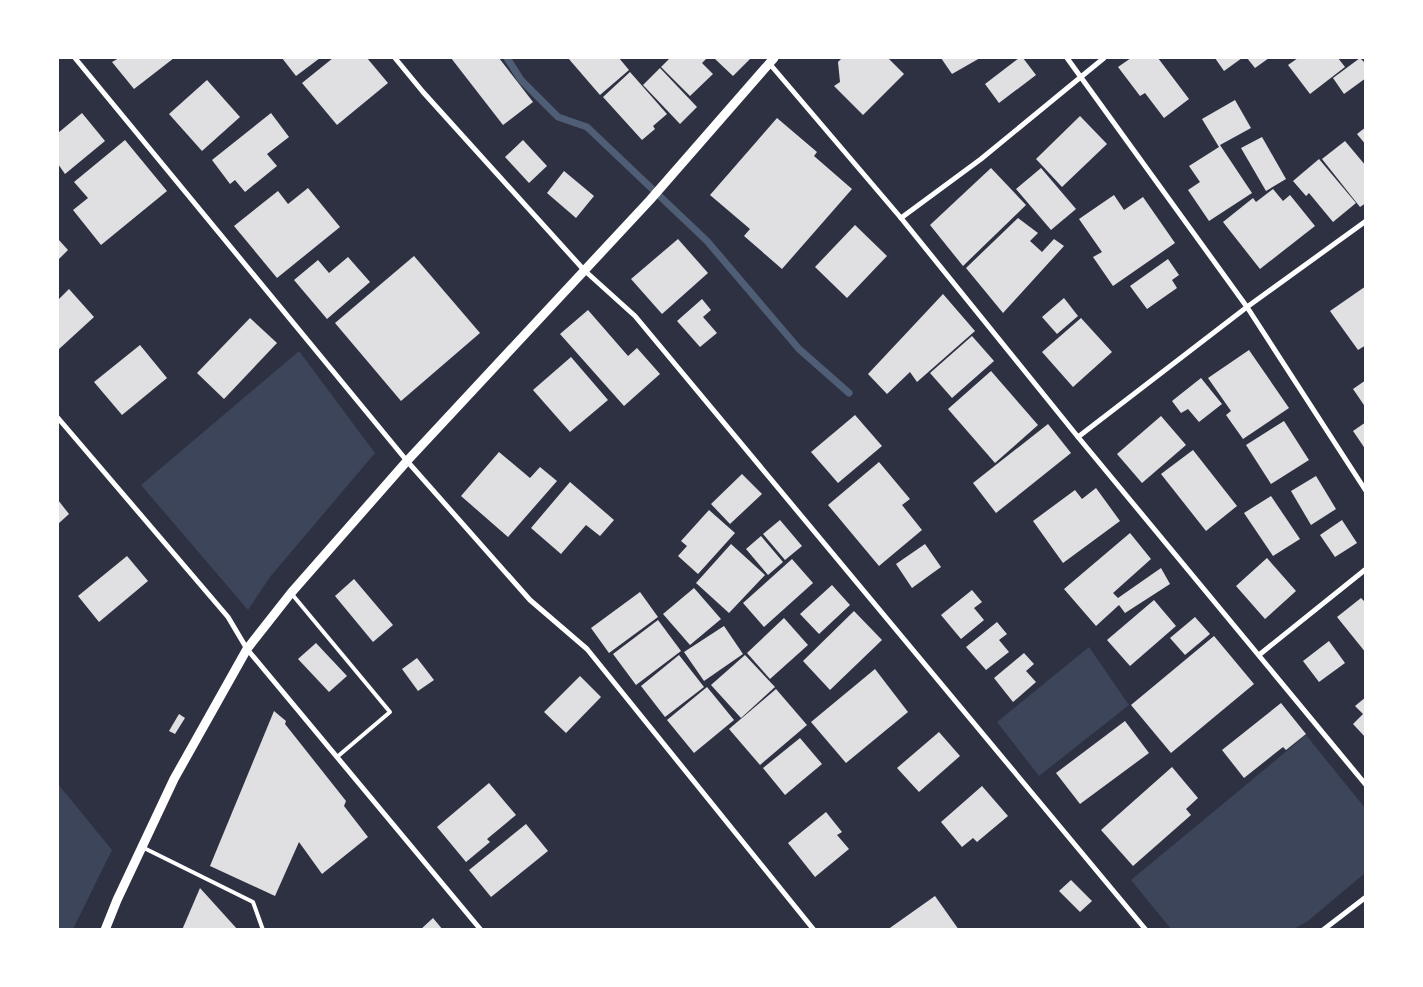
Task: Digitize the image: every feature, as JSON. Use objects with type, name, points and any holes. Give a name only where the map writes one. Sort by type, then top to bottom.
[{"type":"street","points":[[75,58],[407,461],[530,600],[588,649],[814,930]]},
{"type":"street","points":[[395,58],[423,92],[584,270],[635,316],[1146,930]]},
{"type":"street","points":[[1067,58],[1082,76],[1247,307],[1366,491]]},
{"type":"street","points":[[901,218],[982,159],[1104,58]]},
{"type":"street","points":[[105,930],[117,900],[174,779],[247,649],[291,593],[407,461],[650,200],[771,60],[1078,437],[1366,785]]},
{"type":"street","points":[[1078,437],[1247,307],[1366,221]]},
{"type":"street","points":[[58,418],[228,617],[247,649],[481,930]]},
{"type":"street","points":[[1259,655],[1366,569]]},
{"type":"street","points":[[1323,930],[1366,897]]},
{"type":"lane","points":[[291,593],[390,712],[337,757]]},
{"type":"lane","points":[[142,847],[253,902],[263,930]]},
{"type":"shaded area","points":[[299,351],[375,453],[270,577],[248,610],[141,485]]},
{"type":"shaded area","points":[[1089,647],[1129,705],[1039,776],[997,722]]},
{"type":"shaded area","points":[[1306,735],[1365,808],[1365,873],[1308,921],[1294,929],[1171,929],[1131,880]]},
{"type":"shaded area","points":[[58,784],[112,850],[73,929],[58,929]]},
{"type":"building","points":[[119,58],[174,58],[134,89],[112,62]]},
{"type":"building","points":[[282,58],[320,58],[296,76]]},
{"type":"building","points":[[333,58],[367,58],[388,83],[337,125],[302,83]]},
{"type":"building","points":[[451,58],[499,58],[533,102],[503,125]]},
{"type":"building","points":[[568,58],[619,58],[629,70],[600,95]]},
{"type":"building","points":[[670,58],[707,58],[702,63],[713,74],[690,96],[661,67]]},
{"type":"building","points":[[714,58],[751,58],[733,76]]},
{"type":"building","points":[[842,58],[888,58],[904,74],[863,115],[834,86],[840,82],[838,62]]},
{"type":"building","points":[[941,58],[980,58],[952,74]]},
{"type":"building","points":[[1019,58],[1023,58],[1036,75],[999,103],[985,84]]},
{"type":"building","points":[[1131,58],[1158,58],[1189,99],[1164,118],[1145,93],[1140,96],[1118,67]]},
{"type":"building","points":[[1215,58],[1242,58],[1224,71]]},
{"type":"building","points":[[1247,58],[1269,58],[1255,68]]},
{"type":"building","points":[[1298,58],[1338,58],[1345,67],[1310,94],[1288,65]]},
{"type":"building","points":[[1360,58],[1366,64],[1366,78],[1344,94],[1333,78]]},
{"type":"building","points":[[660,68],[697,107],[680,124],[643,85]]},
{"type":"building","points":[[630,72],[667,114],[653,126],[655,129],[642,140],[603,97]]},
{"type":"building","points":[[207,80],[240,117],[202,151],[169,114]]},
{"type":"building","points":[[1235,100],[1251,128],[1220,145],[1252,193],[1209,221],[1188,190],[1200,182],[1189,166],[1219,147],[1202,119]]},
{"type":"building","points":[[82,113],[105,141],[65,174],[58,164],[58,133]]},
{"type":"building","points":[[271,113],[289,137],[267,154],[277,166],[245,192],[235,180],[230,184],[212,160]]},
{"type":"building","points":[[1080,116],[1107,144],[1062,187],[1036,159]]},
{"type":"building","points":[[777,118],[817,152],[814,156],[852,189],[782,269],[744,236],[750,229],[710,195]]},
{"type":"building","points":[[1366,127],[1366,145],[1357,134]]},
{"type":"building","points":[[1262,137],[1286,179],[1266,191],[1241,148]]},
{"type":"building","points":[[125,140],[167,191],[101,245],[73,210],[88,198],[74,182]]},
{"type":"building","points":[[523,140],[547,166],[529,183],[505,157]]},
{"type":"building","points":[[1345,141],[1366,166],[1366,203],[1360,207],[1322,159]]},
{"type":"building","points":[[1319,159],[1356,203],[1333,222],[1309,193],[1306,196],[1293,181]]},
{"type":"building","points":[[991,168],[1026,205],[963,266],[930,225]]},
{"type":"building","points":[[1041,168],[1076,209],[1051,230],[1016,189]]},
{"type":"building","points":[[564,171],[594,196],[576,218],[547,193]]},
{"type":"building","points":[[308,188],[340,227],[277,278],[234,226],[278,191],[288,204]]},
{"type":"building","points":[[1273,189],[1283,201],[1290,195],[1315,226],[1260,269],[1223,222],[1253,198],[1256,202]]},
{"type":"building","points":[[1114,195],[1124,210],[1143,197],[1175,243],[1113,286],[1093,257],[1102,252],[1079,219]]},
{"type":"building","points":[[1018,218],[1038,233],[1030,241],[1042,252],[1054,239],[1064,246],[1003,313],[966,268]]},
{"type":"building","points":[[855,225],[887,256],[847,298],[815,267]]},
{"type":"building","points":[[58,239],[68,250],[58,260]]},
{"type":"building","points":[[678,239],[708,273],[662,314],[631,279]]},
{"type":"building","points":[[414,256],[480,333],[401,401],[335,323]]},
{"type":"building","points":[[348,257],[370,282],[327,319],[294,280],[318,260],[329,273]]},
{"type":"building","points":[[1168,259],[1179,275],[1172,280],[1177,288],[1147,309],[1130,286]]},
{"type":"building","points":[[1366,286],[1366,345],[1358,350],[1330,311]]},
{"type":"building","points":[[69,289],[94,317],[58,350],[58,300]]},
{"type":"building","points":[[943,294],[975,331],[917,382],[910,372],[887,394],[868,374]]},
{"type":"building","points":[[1064,298],[1078,316],[1057,334],[1042,317]]},
{"type":"building","points":[[702,299],[711,310],[703,317],[717,333],[700,347],[677,321]]},
{"type":"building","points":[[588,310],[628,356],[637,348],[660,374],[624,406],[560,334]]},
{"type":"building","points":[[250,318],[277,343],[224,399],[197,373]]},
{"type":"building","points":[[1081,318],[1112,352],[1073,387],[1042,352]]},
{"type":"building","points":[[972,336],[994,361],[952,398],[930,373]]},
{"type":"building","points":[[140,345],[167,378],[122,415],[94,382]]},
{"type":"building","points":[[1249,350],[1289,408],[1243,439],[1226,415],[1231,411],[1208,378]]},
{"type":"building","points":[[571,357],[608,400],[570,432],[533,390]]},
{"type":"building","points":[[991,371],[1038,425],[995,463],[948,409]]},
{"type":"building","points":[[1201,378],[1222,404],[1199,422],[1188,409],[1181,413],[1172,401]]},
{"type":"building","points":[[1366,380],[1366,408],[1353,389]]},
{"type":"building","points":[[855,415],[882,446],[838,483],[811,452]]},
{"type":"building","points":[[1161,416],[1186,445],[1142,483],[1117,454]]},
{"type":"building","points":[[1284,421],[1309,460],[1271,484],[1246,445]]},
{"type":"building","points":[[1366,422],[1366,450],[1353,431]]},
{"type":"building","points":[[1048,424],[1071,453],[996,513],[973,483]]},
{"type":"building","points":[[1193,450],[1237,506],[1206,531],[1161,474]]},
{"type":"building","points":[[499,452],[530,478],[540,467],[557,481],[508,537],[461,496]]},
{"type":"building","points":[[879,462],[910,499],[902,505],[922,530],[879,566],[828,505]]},
{"type":"building","points":[[742,474],[762,494],[730,524],[711,504]]},
{"type":"building","points":[[1316,476],[1336,509],[1311,525],[1291,491]]},
{"type":"building","points":[[570,482],[614,520],[600,536],[586,525],[561,554],[531,528]]},
{"type":"building","points":[[1096,488],[1120,521],[1063,563],[1033,521],[1075,490],[1082,499]]},
{"type":"building","points":[[1271,496],[1300,539],[1273,556],[1244,513]]},
{"type":"building","points":[[58,500],[69,514],[58,524]]},
{"type":"building","points":[[709,510],[735,533],[698,574],[678,556],[687,546],[681,541]]},
{"type":"building","points":[[780,520],[802,546],[785,560],[763,534]]},
{"type":"building","points":[[1342,520],[1357,543],[1335,557],[1320,535]]},
{"type":"building","points":[[1130,533],[1151,559],[1113,593],[1118,598],[1161,568],[1170,584],[1125,613],[1119,605],[1096,626],[1064,589]]},
{"type":"building","points":[[761,536],[783,562],[768,575],[746,549]]},
{"type":"building","points":[[731,544],[765,575],[729,613],[696,583]]},
{"type":"building","points":[[925,544],[941,567],[912,588],[896,564]]},
{"type":"building","points":[[127,556],[148,581],[99,622],[78,596]]},
{"type":"building","points":[[1267,558],[1296,591],[1265,619],[1236,586]]},
{"type":"building","points":[[792,559],[813,583],[764,627],[743,603]]},
{"type":"building","points":[[354,579],[393,625],[373,642],[335,596]]},
{"type":"building","points":[[832,585],[850,605],[819,634],[800,614]]},
{"type":"building","points":[[694,588],[721,619],[690,645],[663,614]]},
{"type":"building","points":[[972,590],[982,602],[974,608],[984,620],[961,639],[941,615]]},
{"type":"building","points":[[640,592],[658,617],[609,653],[591,628]]},
{"type":"building","points":[[1361,598],[1366,603],[1366,653],[1337,617]]},
{"type":"building","points":[[1154,600],[1176,626],[1130,666],[1107,640]]},
{"type":"building","points":[[854,611],[882,640],[830,690],[803,661]]},
{"type":"building","points":[[1195,617],[1210,634],[1185,655],[1170,638]]},
{"type":"building","points":[[784,618],[808,645],[770,679],[747,653]]},
{"type":"building","points":[[658,620],[681,651],[636,685],[613,654]]},
{"type":"building","points":[[997,622],[1007,634],[999,640],[1009,652],[986,670],[966,647]]},
{"type":"building","points":[[724,626],[743,654],[704,681],[684,652]]},
{"type":"building","points":[[1214,636],[1254,684],[1171,753],[1131,705]]},
{"type":"building","points":[[1329,641],[1345,663],[1319,682],[1303,661]]},
{"type":"building","points":[[316,643],[347,676],[329,692],[298,659]]},
{"type":"building","points":[[1024,653],[1034,664],[1026,671],[1036,682],[1013,702],[994,678]]},
{"type":"building","points":[[679,655],[704,687],[665,717],[641,686]]},
{"type":"building","points":[[745,655],[775,687],[741,718],[711,685]]},
{"type":"building","points":[[417,658],[434,680],[418,691],[402,669]]},
{"type":"building","points":[[875,669],[908,712],[846,763],[811,722]]},
{"type":"building","points":[[580,676],[601,697],[566,733],[544,712]]},
{"type":"building","points":[[707,687],[734,720],[694,753],[667,720]]},
{"type":"building","points":[[776,689],[807,725],[760,765],[729,729]]},
{"type":"building","points":[[1366,697],[1366,738],[1353,724],[1363,714],[1355,706]]},
{"type":"building","points":[[1281,703],[1306,734],[1286,750],[1283,747],[1244,778],[1222,750]]},
{"type":"building","points":[[274,711],[286,721],[285,724],[346,801],[344,806],[368,837],[322,874],[299,842],[275,896],[210,866]]},
{"type":"building","points":[[179,714],[185,718],[175,734],[169,731]]},
{"type":"building","points":[[1125,721],[1149,753],[1080,804],[1056,773]]},
{"type":"building","points":[[939,732],[960,756],[919,792],[897,768]]},
{"type":"building","points":[[800,738],[822,764],[785,795],[763,768]]},
{"type":"building","points":[[1172,767],[1198,798],[1186,809],[1191,815],[1133,866],[1101,830]]},
{"type":"building","points":[[489,783],[516,815],[487,839],[490,842],[466,862],[437,827]]},
{"type":"building","points":[[982,786],[1008,816],[977,842],[973,838],[962,847],[941,822]]},
{"type":"building","points":[[826,812],[842,832],[837,835],[849,849],[815,877],[788,843]]},
{"type":"building","points":[[526,824],[548,851],[491,897],[469,870]]},
{"type":"building","points":[[1071,880],[1092,901],[1080,912],[1059,891]]},
{"type":"building","points":[[200,888],[238,930],[182,930]]},
{"type":"building","points":[[935,896],[959,930],[887,930]]},
{"type":"building","points":[[433,918],[443,930],[420,930]]},
{"type":"waterway","points":[[507,58],[521,80],[558,117],[587,127],[707,241],[799,349],[849,393]]}]
